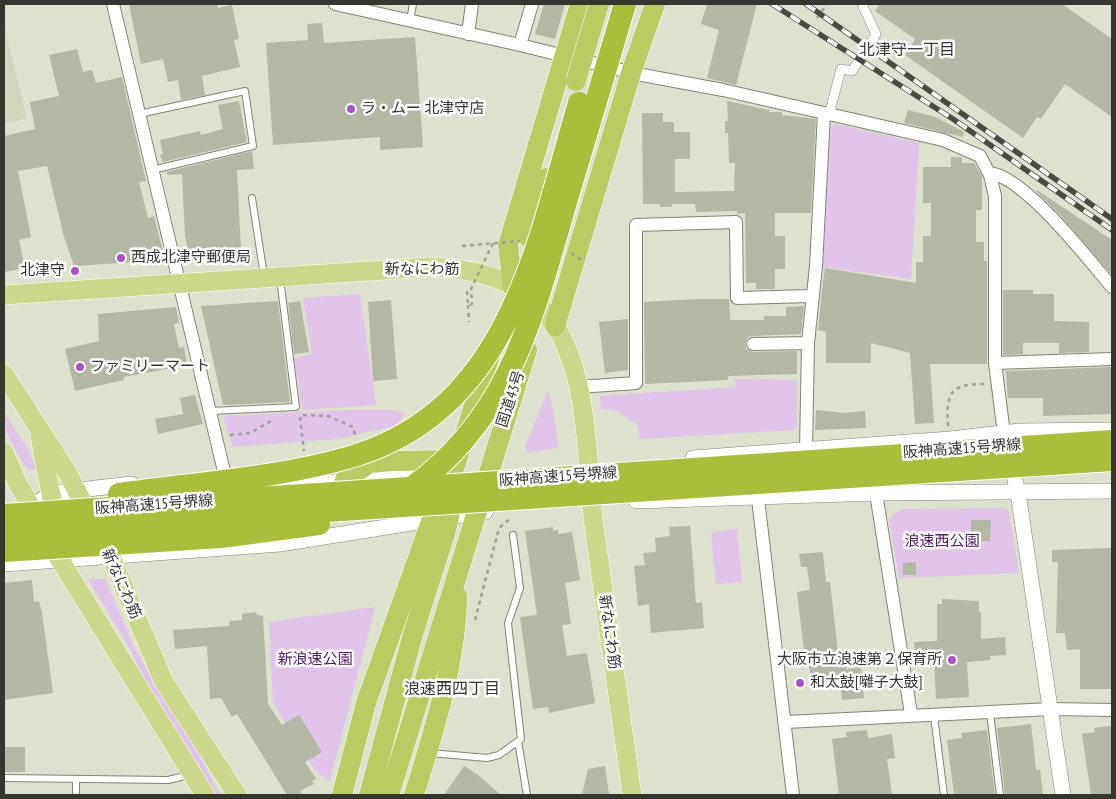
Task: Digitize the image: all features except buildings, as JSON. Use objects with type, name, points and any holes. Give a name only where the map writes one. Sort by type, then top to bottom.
[{"type":"highway","points":[[513,287],[508,245],[580,4]]},
{"type":"highway","points":[[369,795],[411,642],[440,518],[454,468],[513,287],[599,4]]},
{"type":"highway","points":[[4,509],[316,466],[349,457],[381,445],[411,429],[438,409],[463,387],[483,362],[501,332],[521,291],[610,4]]},
{"type":"highway","points":[[4,551],[221,537],[324,523],[384,503],[412,488],[437,469],[479,423],[512,366],[548,262],[625,4]]},
{"type":"highway","name":"国道43号","points":[[389,795],[634,4]]},
{"type":"highway","points":[[555,326],[631,73],[655,4]]},
{"type":"highway","name":"阪神高速15号堺線","points":[[4,515],[1112,441]]},
{"type":"highway","name":"阪神高速15号堺線","points":[[4,532],[1112,460]]},
{"type":"highway","points":[[346,480],[369,464],[393,461],[454,468]]},
{"type":"highway","points":[[342,795],[366,703],[440,518]]},
{"type":"highway","points":[[414,795],[427,753],[455,640],[457,571]]},
{"type":"main road","name":"新なにわ筋","points":[[4,295],[272,277],[447,268],[476,272],[513,287],[541,306],[555,326],[572,361],[578,387],[632,795]]},
{"type":"main road","name":"新なにわ筋","points":[[4,374],[80,496],[111,557],[164,682],[237,795]]},
{"type":"main road","points":[[40,429],[44,465],[54,507],[60,560]]},
{"type":"main road","points":[[4,452],[30,507],[60,560],[205,795]]},
{"type":"street","points":[[112,4],[242,548]]},
{"type":"street","points":[[336,4],[520,45],[631,73],[723,90],[943,140],[980,156],[989,173],[995,196],[996,363],[1004,434],[1018,493],[1064,795]]},
{"type":"street","points":[[468,34],[472,4]]},
{"type":"street","points":[[520,45],[532,4]]},
{"type":"street","points":[[806,450],[808,343],[820,212],[826,114],[841,69],[852,71],[876,34],[862,4]]},
{"type":"street","points":[[989,173],[999,174],[1020,186],[1112,287]]},
{"type":"street","points":[[578,387],[636,383],[636,225],[736,222],[737,298],[812,296]]},
{"type":"street","points":[[753,344],[808,343]]},
{"type":"street","points":[[996,363],[1112,359]]},
{"type":"street","points":[[80,496],[346,480],[454,468],[488,472],[1004,434],[1112,430]]},
{"type":"street","points":[[4,509],[54,507],[80,496],[224,473],[369,464]]},
{"type":"street","points":[[4,564],[242,548],[308,540],[475,513],[592,502],[758,499],[876,493],[1112,491]]},
{"type":"street","points":[[876,493],[911,714]]},
{"type":"street","points":[[758,499],[794,795]]},
{"type":"street","points":[[30,507],[54,507],[111,557]]},
{"type":"street","points":[[785,722],[911,714],[934,716],[1051,709],[1112,710]]},
{"type":"lane","points":[[410,21],[413,4]]},
{"type":"lane","points":[[138,115],[245,91],[253,146],[152,170]]},
{"type":"lane","points":[[210,411],[296,407],[272,277],[252,198]]},
{"type":"lane","points":[[427,753],[487,758],[499,754],[521,739],[508,622],[520,588],[512,535]]},
{"type":"lane","points":[[990,713],[1000,795]]},
{"type":"lane","points":[[934,716],[944,795]]},
{"type":"lane","points":[[518,741],[527,795]]},
{"type":"lane","points":[[4,778],[168,780],[193,774]]},
{"type":"lane","points":[[76,779],[76,795]]},
{"type":"path","points":[[817,18],[826,4]]},
{"type":"path","points":[[468,305],[472,304],[472,288],[493,243]]},
{"type":"path","points":[[467,291],[469,322]]},
{"type":"path","points":[[950,439],[947,413],[951,393],[959,386],[998,384]]},
{"type":"path","points":[[300,415],[304,453]]},
{"type":"path","points":[[293,416],[328,416],[353,427],[357,441]]},
{"type":"path","points":[[216,436],[250,433],[267,422],[278,418]]},
{"type":"shaded area","points":[[4,26],[27,118],[4,124]]},
{"type":"green space","points":[[835,124],[919,143],[911,279],[820,267],[831,127]]},
{"type":"green space","points":[[360,294],[376,405],[302,410],[294,358],[312,354],[303,298]]},
{"type":"green space","points":[[735,379],[797,380],[797,425],[794,430],[640,439],[637,424],[614,410],[601,409],[600,396],[735,387]]},
{"type":"green space","points":[[548,390],[554,414],[558,448],[528,452],[525,447]]},
{"type":"green space","points":[[393,410],[405,414],[395,426],[337,439],[233,447],[223,416]]},
{"type":"green space","points":[[4,412],[27,448],[37,469],[29,470],[15,450],[8,435]]},
{"type":"green space","name":"浪速西公園","points":[[1005,508],[1009,512],[1019,573],[899,578],[889,519],[901,509]]},
{"type":"green space","points":[[737,529],[742,582],[716,584],[711,532]]},
{"type":"green space","points":[[88,579],[105,579],[134,647],[169,708],[196,749],[220,795],[214,795],[155,699],[130,649]]},
{"type":"green space","name":"新浪速公園","points":[[375,607],[330,781],[314,769],[273,703],[269,622]]},
{"type":"railway","points":[[772,4],[953,119],[1112,230]]},
{"type":"railway","points":[[806,4],[1112,219]]},
{"type":"place","name":"ラ・ムー 北津守店","points":[[351,109]]},
{"type":"place","name":"西成北津守郵便局","points":[[121,258]]},
{"type":"place","name":"北津守","points":[[75,271]]},
{"type":"place","name":"ファミリーマート","points":[[80,367]]},
{"type":"place","name":"大阪市立浪速第２保育所","points":[[952,660]]},
{"type":"place","name":"和太鼓[囃子大鼓]","points":[[800,683]]},
{"type":"district","name":"北津守一丁目","points":[[907,50]]},
{"type":"district","name":"浪速西四丁目","points":[[452,689]]}]
